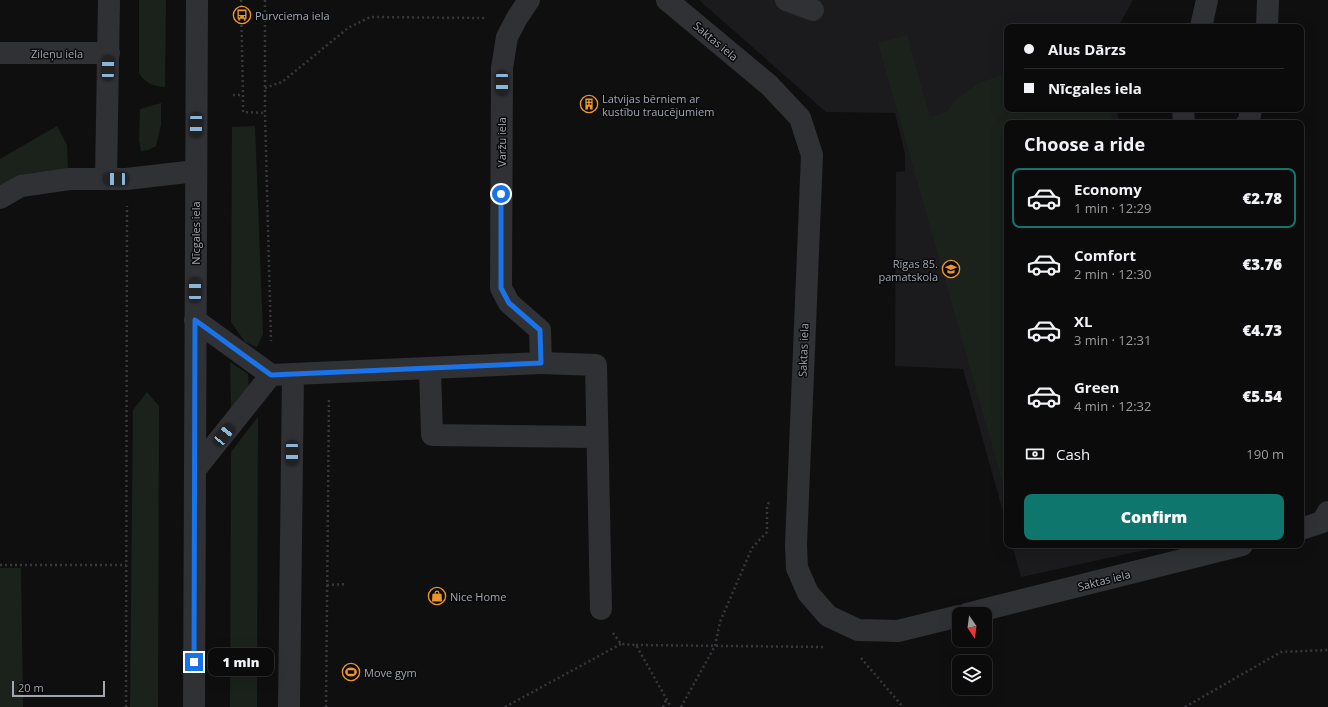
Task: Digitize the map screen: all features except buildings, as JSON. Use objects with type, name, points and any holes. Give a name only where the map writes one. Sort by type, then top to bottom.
[{"type":"street","points":[[109,0],[108,53],[116,179]]},
{"type":"street","name":"Nīcgales iela","points":[[194,707],[197,0]]},
{"type":"street","name":"Varžu iela","points":[[529,0],[507,37],[502,68],[501,288],[509,303],[540,330],[541,363]]},
{"type":"street","name":"Saktas iela","points":[[667,0],[769,85],[800,118],[812,155],[796,545],[797,568],[808,593],[828,616],[858,630],[898,631],[952,618]]},
{"type":"street","points":[[786,0],[813,10]]},
{"type":"street","points":[[1202,24],[1207,0]]},
{"type":"street","points":[[1267,24],[1268,0]]},
{"type":"street","name":"Zileņu iela","points":[[0,53],[108,53]]},
{"type":"street","points":[[0,198],[21,186],[69,179],[116,179],[196,171]]},
{"type":"street","points":[[195,320],[271,375],[541,363],[596,365],[601,609]]},
{"type":"street","points":[[430,368],[432,435],[597,437]]},
{"type":"street","points":[[289,707],[293,374]]},
{"type":"street","points":[[195,470],[271,375]]},
{"type":"street","points":[[1304,528],[1326,521]]},
{"type":"street","name":"Saktas iela","points":[[992,608],[1230,548]]},
{"type":"path","points":[[241,0],[243,112],[265,113]]},
{"type":"path","points":[[265,88],[282,82],[348,28],[370,17],[517,18]]},
{"type":"path","points":[[233,95],[243,95]]},
{"type":"path","points":[[116,179],[126,565],[126,707]]},
{"type":"path","points":[[326,707],[329,372]]},
{"type":"path","points":[[681,707],[715,646],[720,622],[752,548],[767,532],[767,507]]},
{"type":"path","points":[[0,565],[126,565]]},
{"type":"path","points":[[327,584],[347,584]]},
{"type":"path","points":[[601,609],[621,644]]},
{"type":"path","points":[[505,707],[621,644],[636,646],[829,646]]},
{"type":"path","points":[[636,646],[671,707]]},
{"type":"path","points":[[1185,707],[1281,652],[1328,650]]},
{"type":"path","points":[[856,653],[903,707]]},
{"type":"path","points":[[663,707],[666,699]]},
{"type":"shaded area","points":[[139,0],[166,0],[165,87],[150,83],[139,73]]},
{"type":"shaded area","name":"Rīgas 85. pamatskola","points":[[699,0],[1133,0],[1120,24],[1004,24],[1004,112],[1117,112],[1119,120],[1004,120],[1004,515],[963,369],[895,366],[896,172],[905,171],[905,154],[895,113],[826,112]]},
{"type":"shaded area","points":[[907,35],[930,117],[947,112],[954,101],[979,83],[1004,74],[1004,112],[1111,112],[1112,120],[1004,120],[1004,487],[878,43]]},
{"type":"shaded area","points":[[161,103],[161,125],[156,146],[148,150],[141,151],[139,140],[140,109]]},
{"type":"shaded area","points":[[57,126],[67,145],[68,171],[30,173],[0,191],[0,159]]},
{"type":"shaded area","points":[[255,126],[263,334],[257,347],[245,342],[231,322],[232,127]]},
{"type":"shaded area","points":[[230,362],[248,374],[249,388],[231,410]]},
{"type":"shaded area","points":[[147,392],[159,406],[158,707],[130,707],[133,410]]},
{"type":"shaded area","points":[[258,417],[257,707],[230,707],[231,452]]},
{"type":"shaded area","points":[[1013,548],[1154,548],[1021,577]]},
{"type":"shaded area","points":[[0,568],[21,568],[23,707],[0,707]]},
{"type":"place","name":"Purvciema iela","points":[[242,15]]},
{"type":"place","name":"Latvijas bērniem ar kustību traucējumiem","points":[[589,104]]},
{"type":"place","name":"Rīgas 85. pamatskola","points":[[951,269]]},
{"type":"place","name":"Nice Home","points":[[437,596]]},
{"type":"place","name":"Move gym","points":[[351,672]]},
{"type":"route","points":[[194,662],[195,320],[271,375],[541,363],[540,330],[509,303],[501,288],[501,194]]}]
